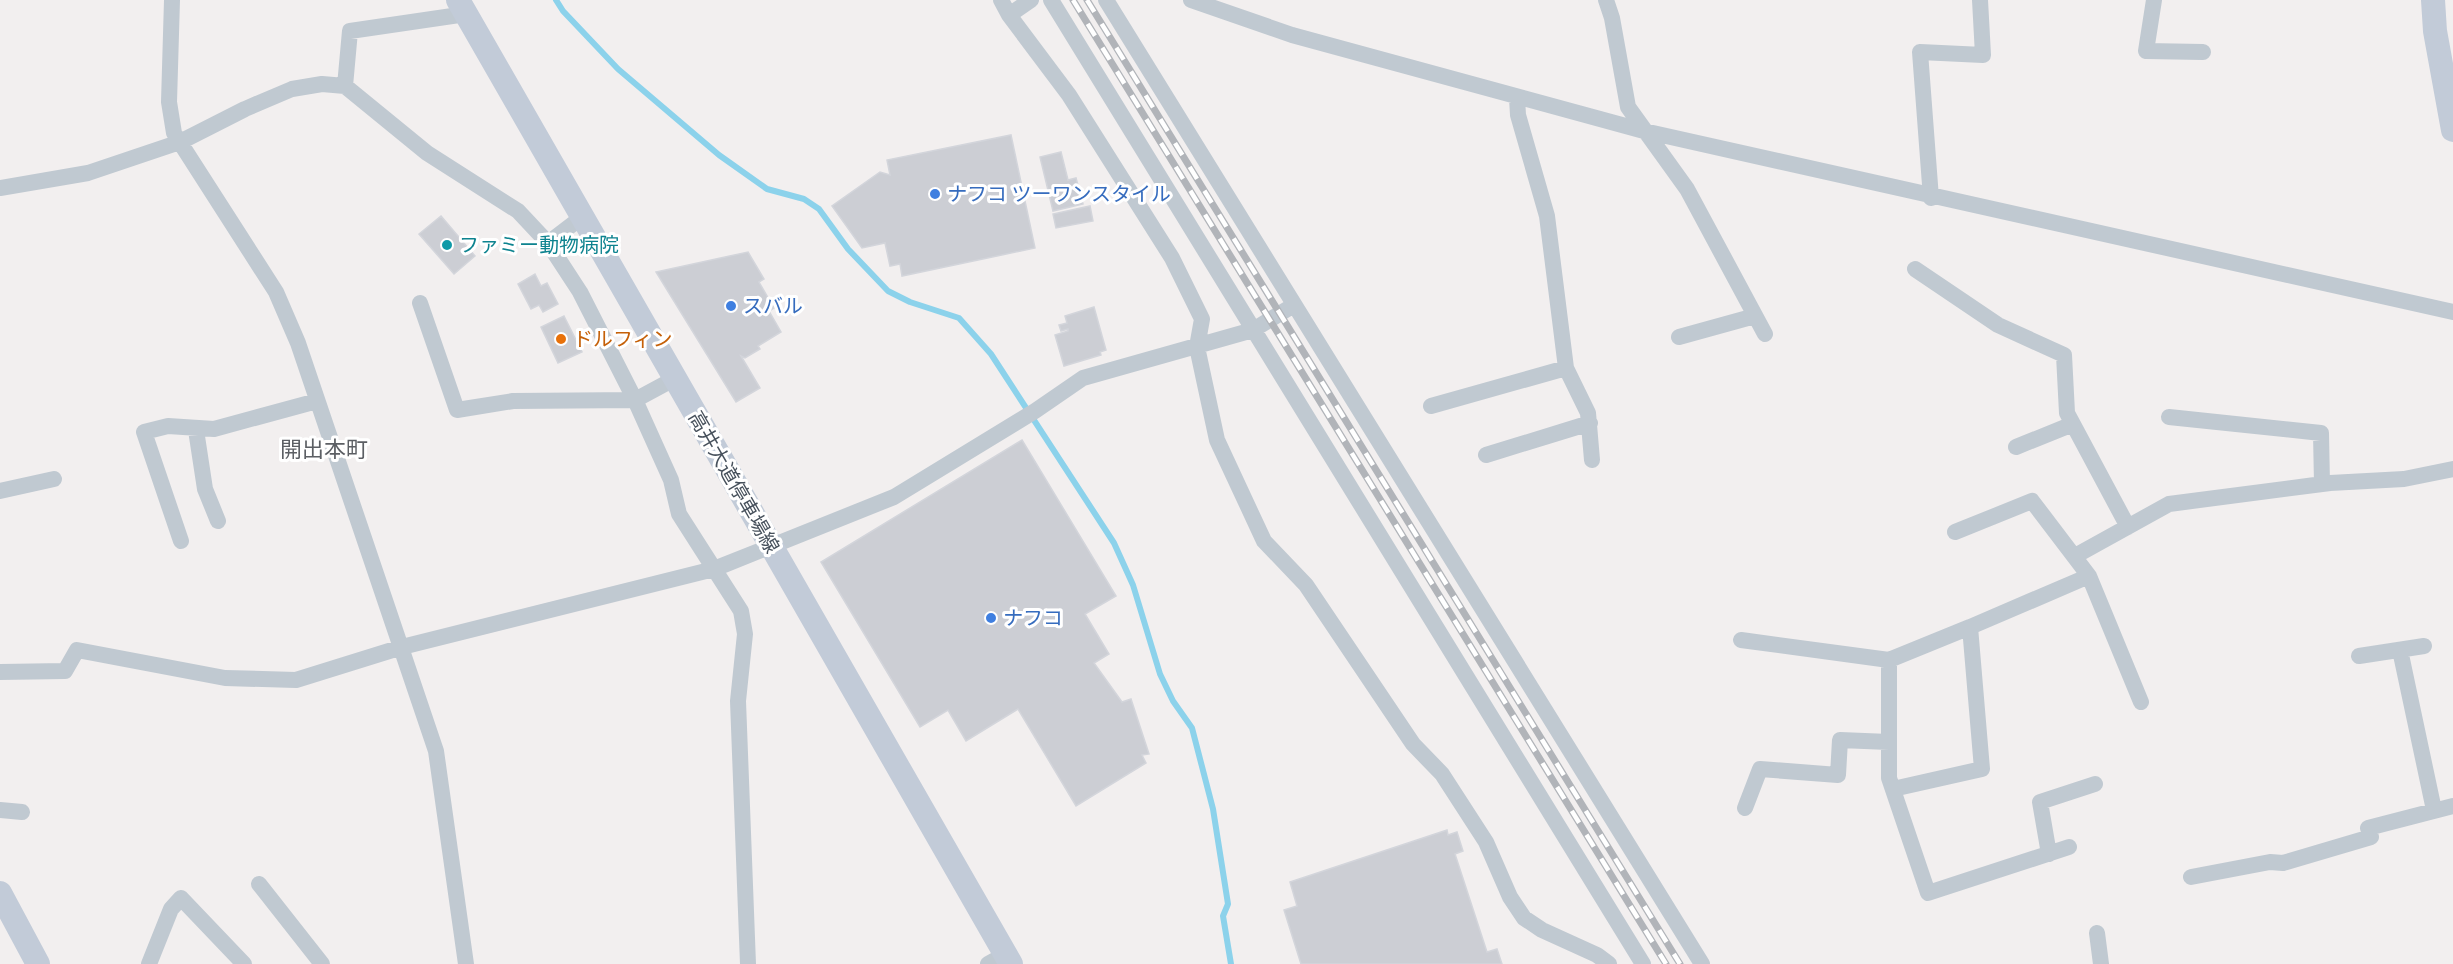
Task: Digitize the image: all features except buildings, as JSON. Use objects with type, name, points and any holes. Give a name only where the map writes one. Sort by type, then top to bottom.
[{"type":"main road","points":[[2433,0],[2435,31],[2453,130]]},
{"type":"main road","name":"高井大道停車場線","points":[[462,7],[771,546],[1002,961]]},
{"type":"main road","points":[[0,893],[38,964]]},
{"type":"street","points":[[172,0],[169,102],[174,133],[276,292],[298,343],[436,751],[466,964]]},
{"type":"street","points":[[1001,0],[1009,15],[1069,95],[1172,258],[1202,319],[1197,347],[1217,440],[1264,541],[1306,585],[1413,744],[1442,774],[1486,842],[1509,897],[1524,918],[1542,930],[1597,955],[1609,964]]},
{"type":"street","points":[[1009,15],[1031,0]]},
{"type":"street","points":[[1051,0],[1643,964]]},
{"type":"street","points":[[1106,0],[1702,964]]},
{"type":"street","points":[[1191,0],[1292,35],[1644,131],[1931,198],[2453,312]]},
{"type":"street","points":[[1606,0],[1612,18],[1628,107],[1687,189],[1765,334]]},
{"type":"street","points":[[1931,198],[1920,52],[1983,55],[1980,0]]},
{"type":"street","points":[[2154,0],[2146,51],[2203,51]]},
{"type":"street","points":[[345,86],[350,31],[462,7]]},
{"type":"street","points":[[0,188],[88,173],[180,142],[245,109],[292,89],[322,84],[345,86],[426,153],[518,211],[548,243],[580,292],[635,400],[671,480],[679,514],[741,611],[745,634],[738,701],[748,964]]},
{"type":"street","points":[[1517,98],[1518,115],[1547,216],[1566,368],[1590,423],[1592,460]]},
{"type":"street","points":[[548,243],[582,217]]},
{"type":"street","points":[[1915,269],[1998,325],[2064,355],[2067,413],[2128,527]]},
{"type":"street","points":[[420,303],[457,410],[513,400],[635,400],[674,379]]},
{"type":"street","points":[[0,672],[65,671],[77,650],[225,678],[296,680],[402,647],[714,569],[894,497],[1083,378],[1253,330],[1294,305]]},
{"type":"street","points":[[1679,337],[1755,315]]},
{"type":"street","points":[[1431,406],[1566,368]]},
{"type":"street","points":[[181,541],[144,432],[168,426],[195,430],[214,429],[317,401]]},
{"type":"street","points":[[2169,417],[2321,433],[2322,484]]},
{"type":"street","points":[[1486,454],[1590,423]]},
{"type":"street","points":[[2016,447],[2073,424]]},
{"type":"street","points":[[195,430],[205,489],[219,521]]},
{"type":"street","points":[[2075,556],[2169,504],[2322,484],[2404,479],[2453,469]]},
{"type":"street","points":[[0,491],[54,479]]},
{"type":"street","points":[[1955,532],[2032,501],[2089,576],[2141,702]]},
{"type":"street","points":[[1741,640],[1889,660],[2089,576]]},
{"type":"street","points":[[1893,789],[1982,769],[1970,627]]},
{"type":"street","points":[[2359,656],[2424,646]]},
{"type":"street","points":[[2400,650],[2434,810]]},
{"type":"street","points":[[1889,660],[1889,778],[1928,893],[2069,847]]},
{"type":"street","points":[[1745,808],[1760,769],[1838,774],[1840,740],[1889,742]]},
{"type":"street","points":[[2049,854],[2040,801],[2095,784]]},
{"type":"street","points":[[2191,877],[2270,862],[2283,863],[2371,837],[2368,828],[2453,806]]},
{"type":"street","points":[[0,810],[22,812]]},
{"type":"street","points":[[259,884],[322,964]]},
{"type":"street","points":[[149,964],[171,909],[181,898],[244,964]]},
{"type":"street","points":[[2097,933],[2101,964]]},
{"type":"waterway","points":[[556,0],[563,11],[618,69],[719,155],[767,189],[804,199],[819,209],[848,249],[888,291],[910,302],[959,318],[991,354],[1114,543],[1133,585],[1160,674],[1173,701],[1192,728],[1213,809],[1228,904],[1223,916],[1231,964]]},
{"type":"railway","points":[[1073,0],[1666,964]]},
{"type":"railway","points":[[1087,0],[1680,964]]},
{"type":"place","name":"ナフコ ツーワンスタイル","points":[[935,194]]},
{"type":"place","name":"ファミー動物病院","points":[[447,245]]},
{"type":"place","name":"スバル","points":[[731,306]]},
{"type":"place","name":"ドルフィン","points":[[561,339]]},
{"type":"place","name":"ナフコ","points":[[991,618]]},
{"type":"district","name":"開出本町","points":[[324,449]]}]
